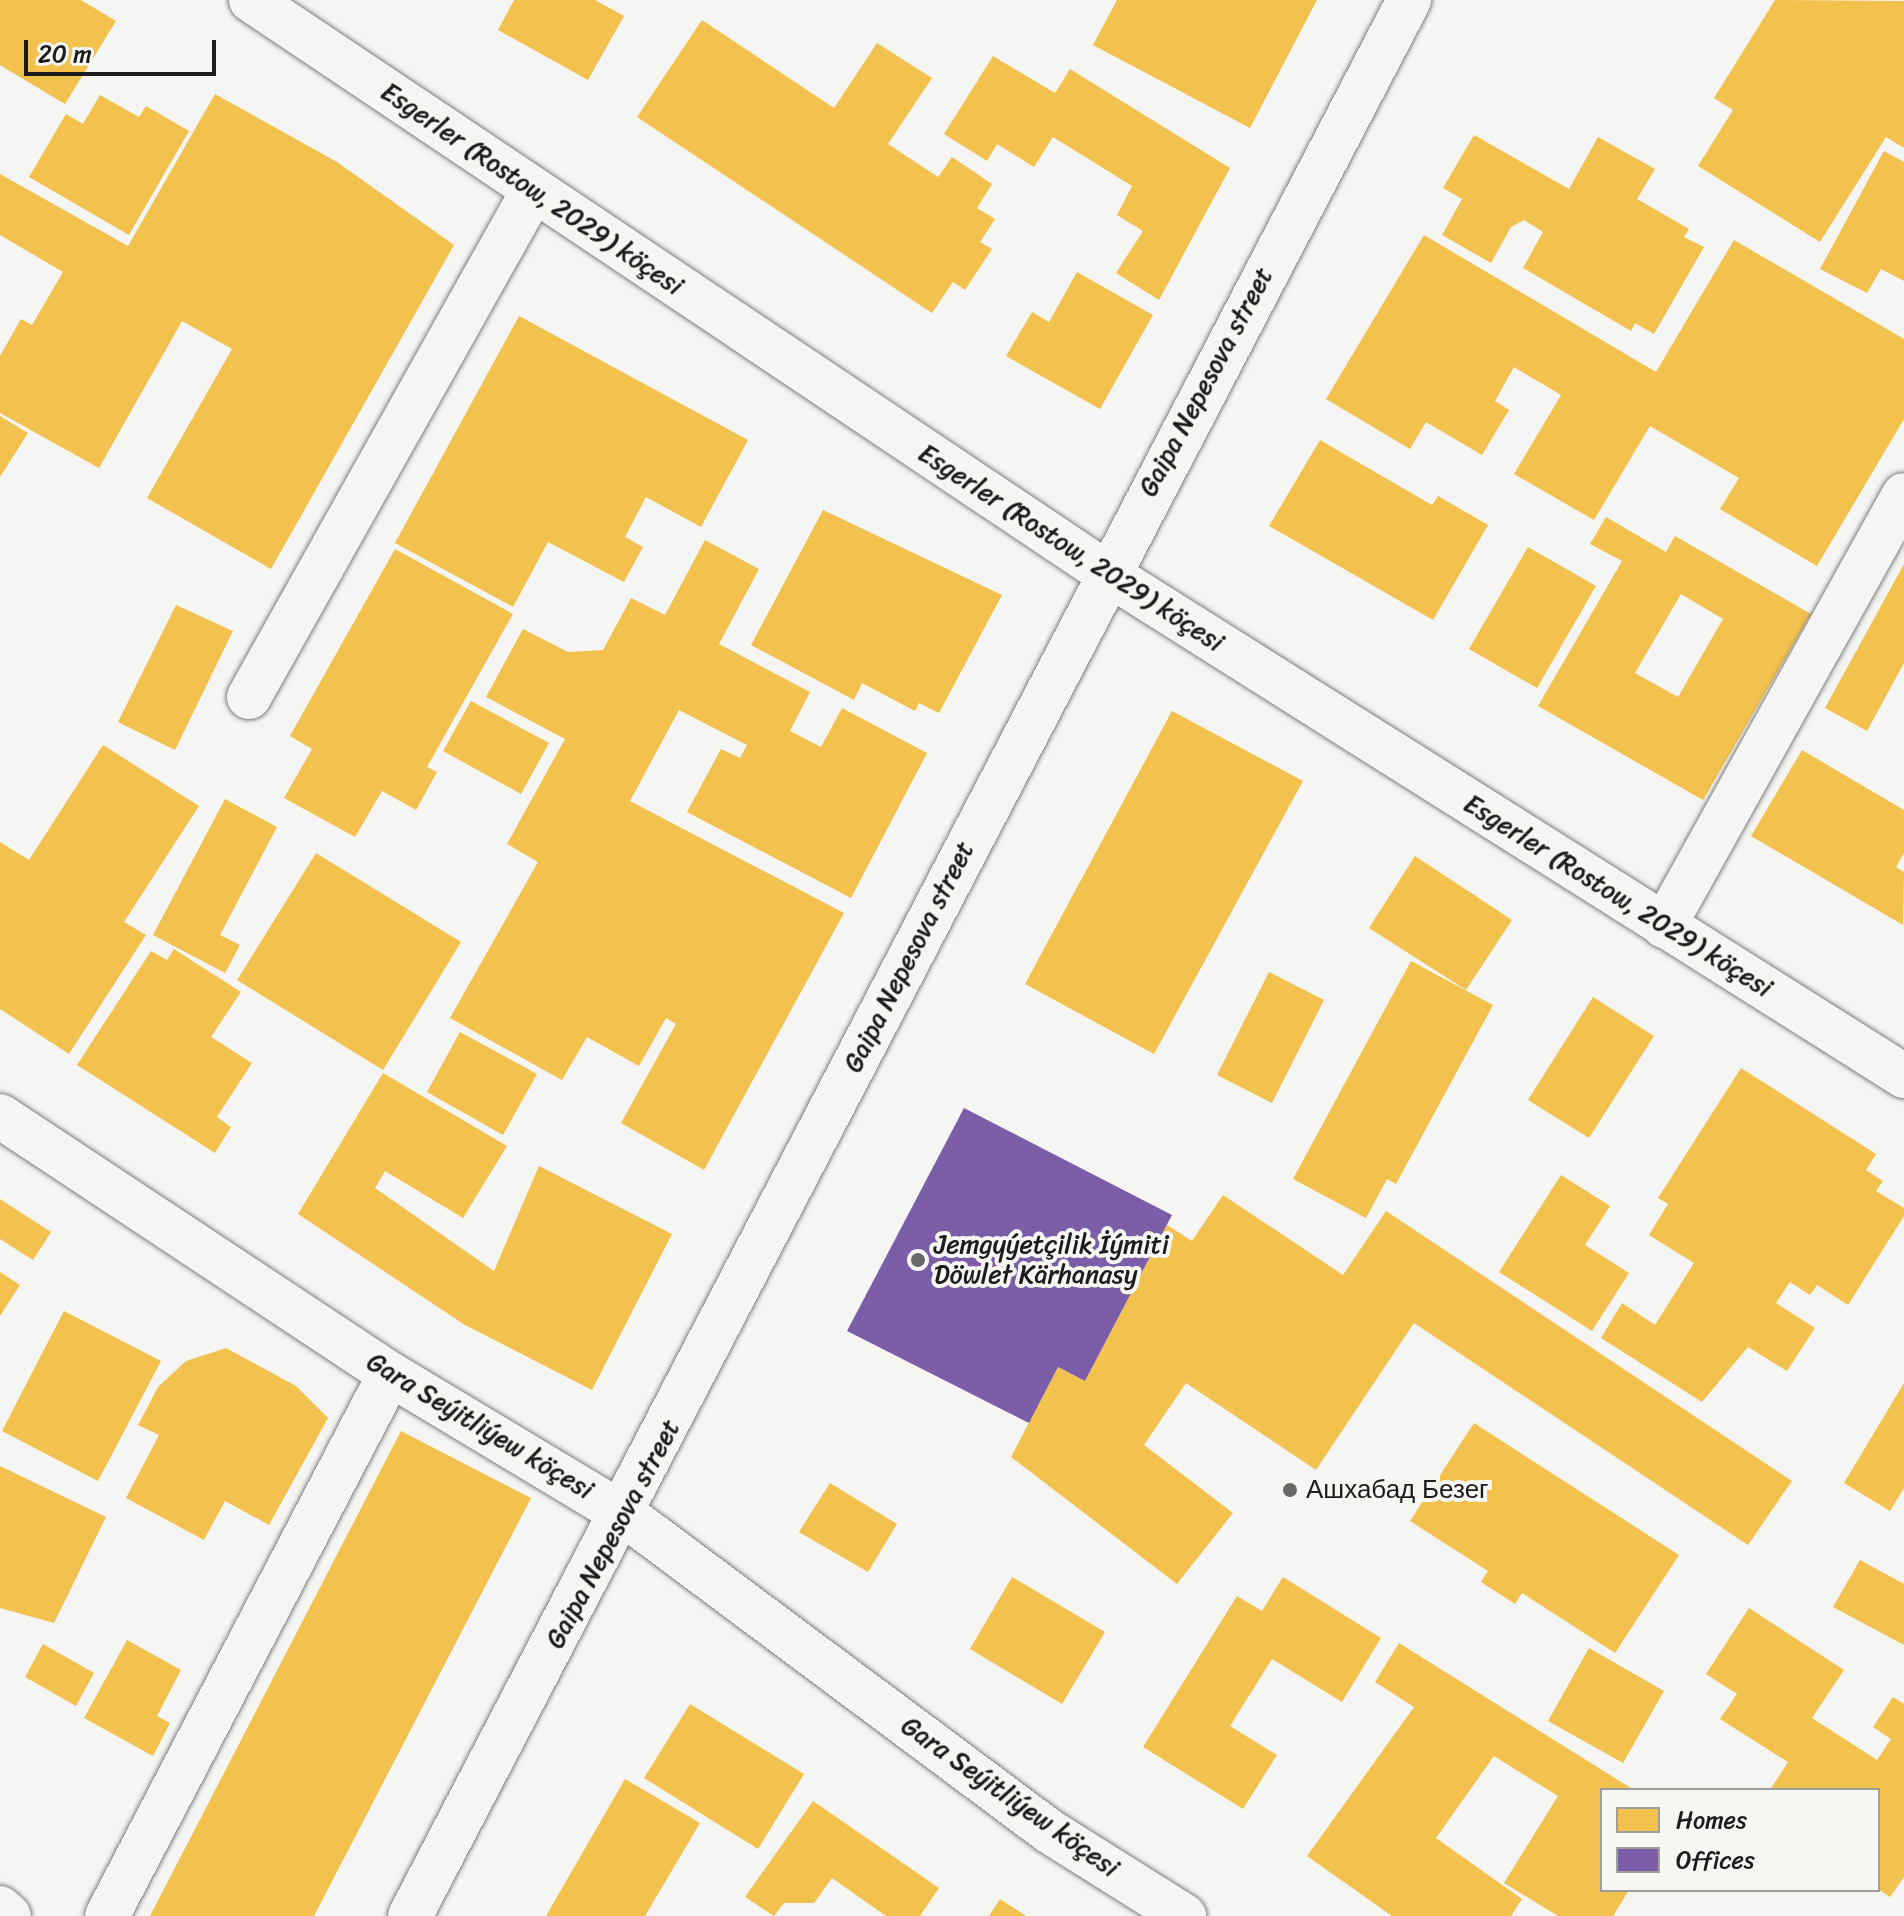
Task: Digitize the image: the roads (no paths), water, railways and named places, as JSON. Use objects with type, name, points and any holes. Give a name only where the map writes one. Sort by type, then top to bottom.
[{"type":"street","name":"Esgerler (Rostow, 2029) köçesi","points":[[251,0],[1105,572],[1904,1076]]},
{"type":"street","name":"Gaipa Nepesova street","points":[[410,1916],[625,1515],[1105,572],[1409,0]]},
{"type":"street","points":[[249,697],[533,191]]},
{"type":"street","points":[[1664,926],[1904,495]]},
{"type":"street","name":"Gara Seýitliýew köçesi","points":[[0,1116],[390,1374],[625,1515],[1049,1831],[1184,1916]]},
{"type":"street","points":[[107,1916],[390,1374]]},
{"type":"street","points":[[0,1908],[9,1916]]},
{"type":"place","name":"Jemgyýetçilik İýmiti Döwlet Kärhanasy","points":[[918,1260]]},
{"type":"place","name":"Ашхабад Безег","points":[[1290,1490]]}]
